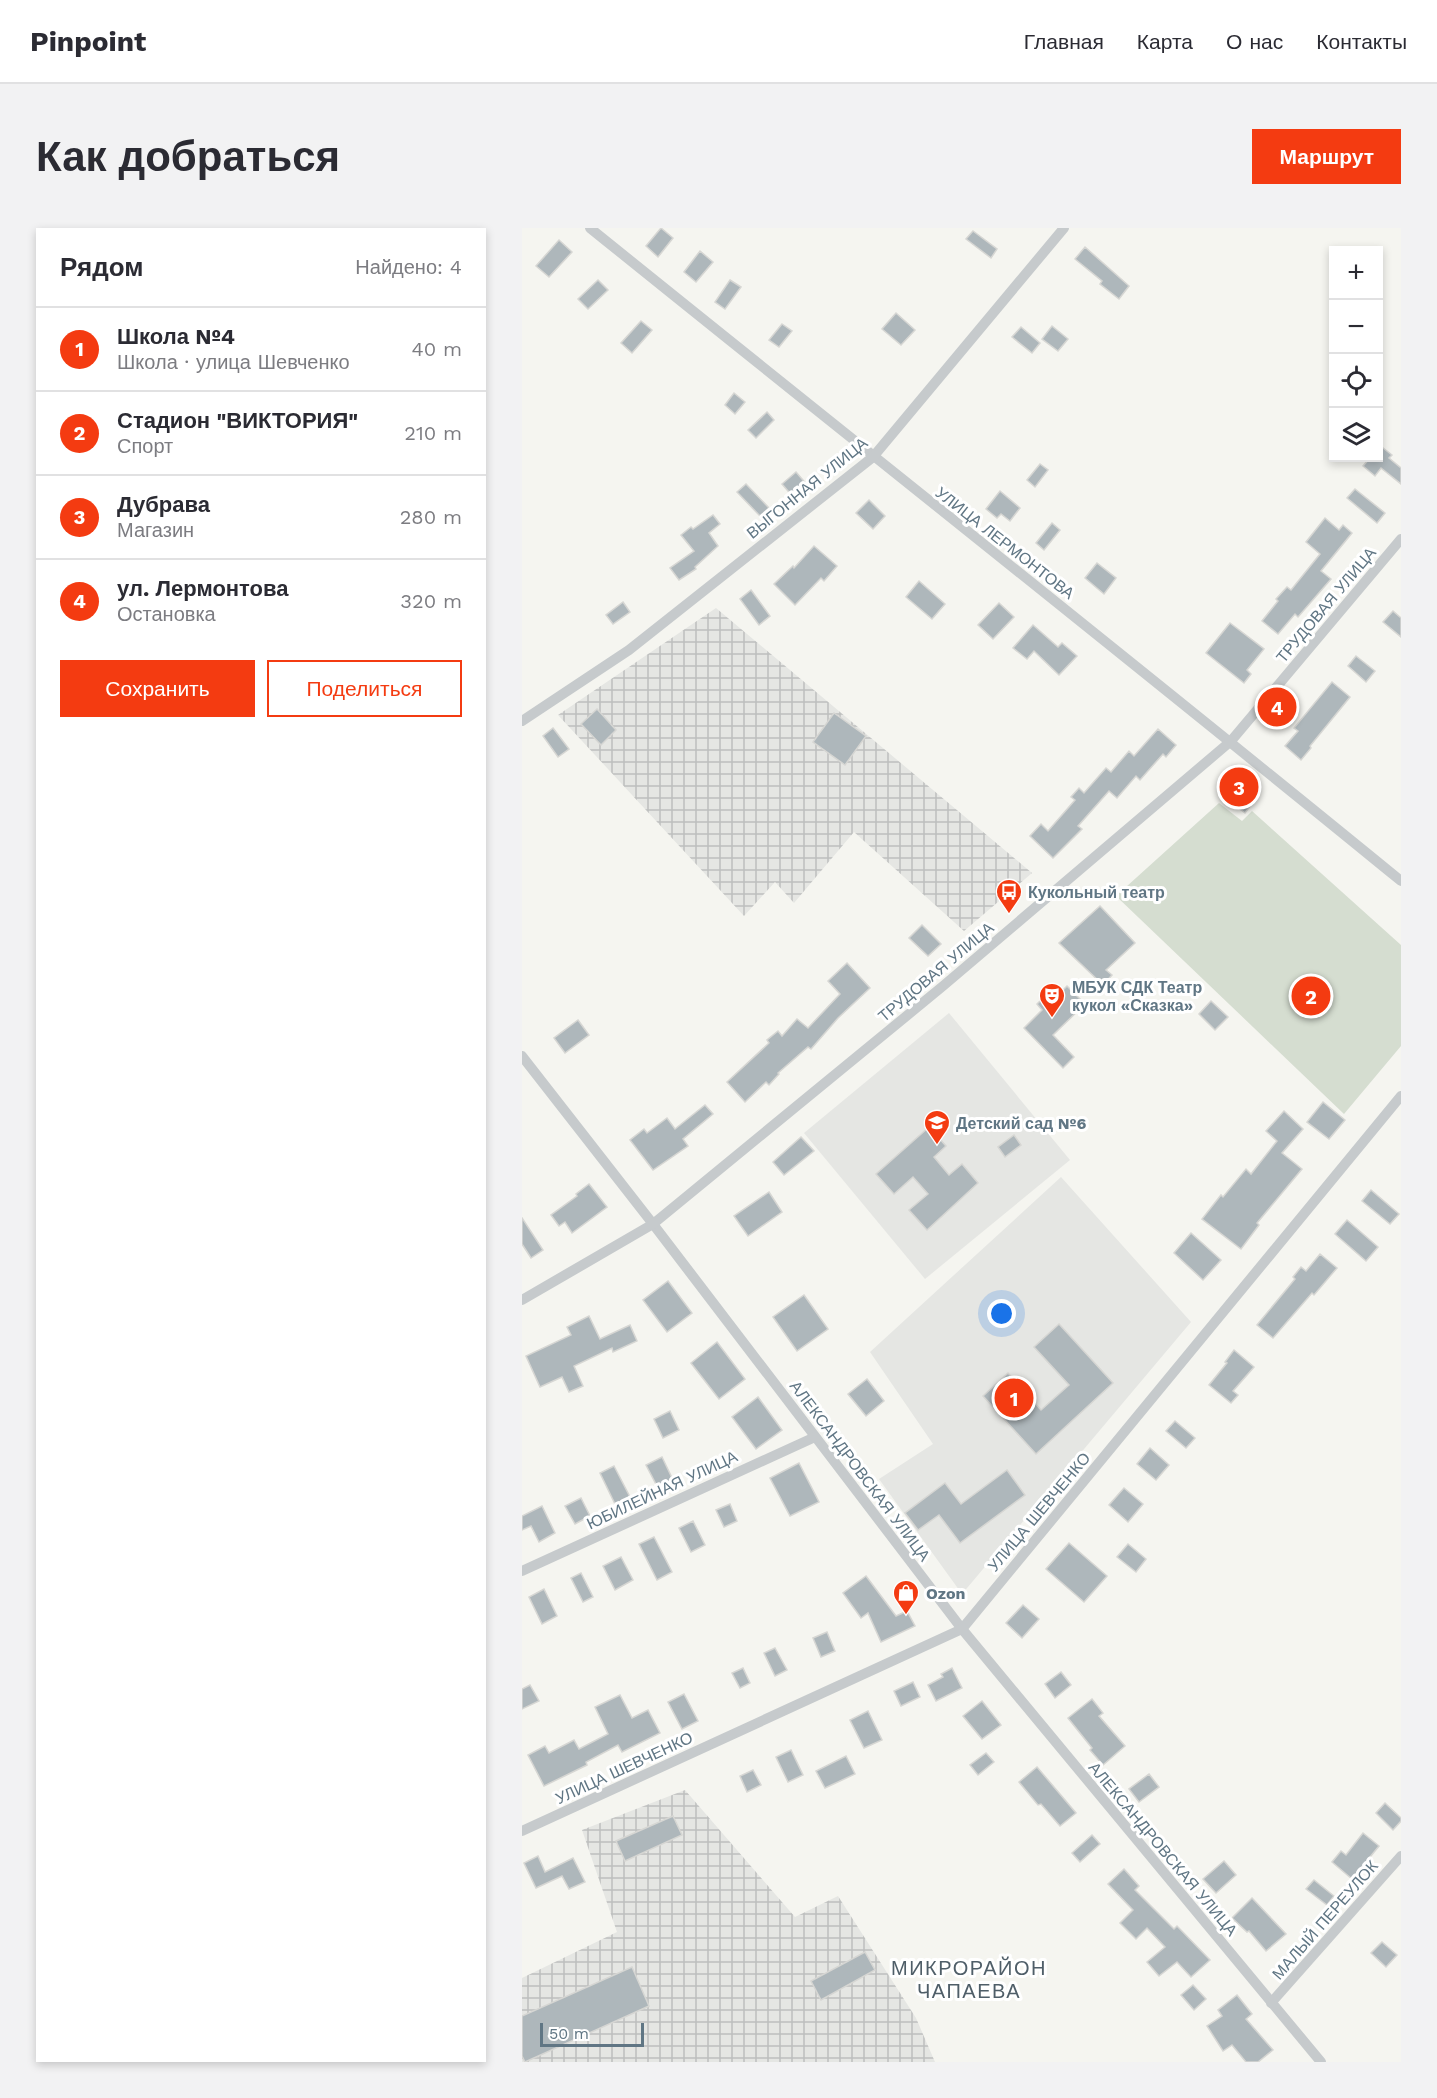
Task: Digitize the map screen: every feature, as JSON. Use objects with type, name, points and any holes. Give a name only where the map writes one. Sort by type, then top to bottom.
[{"type":"street","name":"УЛИЦА ЛЕРМОНТОВА","points":[[590,228],[873,457],[1231,741],[1401,880]]},
{"type":"street","name":"ВЫГОННАЯ УЛИЦА","points":[[522,721],[629,650],[873,457],[1064,228]]},
{"type":"street","name":"ТРУДОВАЯ УЛИЦА","points":[[522,1300],[653,1224],[943,986],[1231,741],[1401,539]]},
{"type":"street","name":"АЛЕКСАНДРОВСКАЯ УЛИЦА","points":[[522,1056],[962,1629],[1321,2062]]},
{"type":"street","name":"УЛИЦА ШЕВЧЕНКО","points":[[522,1831],[962,1629],[1401,1096]]},
{"type":"street","name":"ЮБИЛЕЙНАЯ УЛИЦА","points":[[522,1571],[815,1437]]},
{"type":"street","name":"МАЛЫЙ ПЕРЕУЛОК","points":[[1271,2003],[1401,1856]]},
{"type":"shaded area","points":[[716,608],[1032,873],[964,931],[854,832],[794,903],[775,882],[744,916],[558,715]]},
{"type":"shaded area","points":[[1219,803],[1242,821],[1252,811],[1401,945],[1401,1046],[1344,1114],[1116,896]]},
{"type":"shaded area","name":"Детский сад №6","points":[[949,1013],[1070,1160],[925,1279],[804,1133]]},
{"type":"shaded area","points":[[1061,1177],[1191,1322],[962,1594],[879,1479],[933,1444],[870,1352]]},
{"type":"shaded area","points":[[685,1790],[795,1917],[838,1896],[916,2018],[935,2062],[522,2062],[522,1978],[617,1932],[582,1830]]},
{"type":"building","points":[[661,228],[673,238],[658,257],[646,246]]},
{"type":"building","points":[[973,231],[997,249],[991,258],[966,239]]},
{"type":"building","points":[[559,240],[572,252],[549,277],[536,266]]},
{"type":"building","points":[[1085,247],[1129,286],[1119,299],[1100,284],[1102,281],[1075,259]]},
{"type":"building","points":[[700,251],[713,262],[696,282],[684,272]]},
{"type":"building","points":[[598,280],[608,290],[588,309],[578,299]]},
{"type":"building","points":[[730,280],[741,287],[725,309],[715,302]]},
{"type":"building","points":[[896,313],[915,330],[901,345],[882,329]]},
{"type":"building","points":[[641,321],[652,330],[632,353],[621,343]]},
{"type":"building","points":[[782,324],[792,331],[779,347],[769,340]]},
{"type":"building","points":[[1052,326],[1068,339],[1058,351],[1042,339]]},
{"type":"building","points":[[1021,327],[1040,343],[1032,353],[1012,337]]},
{"type":"building","points":[[734,393],[745,402],[735,414],[725,405]]},
{"type":"building","points":[[767,412],[774,420],[756,438],[748,430]]},
{"type":"building","points":[[1383,448],[1392,455],[1389,458],[1401,468],[1401,484],[1381,468],[1375,476],[1363,466],[1366,462],[1383,462]]},
{"type":"building","points":[[1040,464],[1048,470],[1035,487],[1027,480]]},
{"type":"building","points":[[796,472],[808,486],[794,498],[782,484]]},
{"type":"building","points":[[746,484],[769,508],[760,516],[737,492]]},
{"type":"building","points":[[1355,489],[1385,513],[1377,523],[1347,498]]},
{"type":"building","points":[[1000,491],[1020,508],[1010,521],[1001,514],[997,518],[986,509]]},
{"type":"building","points":[[869,500],[885,516],[873,529],[856,513]]},
{"type":"building","points":[[713,515],[720,524],[709,533],[718,546],[695,567],[696,569],[679,580],[670,568],[694,551],[681,535]]},
{"type":"building","points":[[1325,518],[1339,530],[1343,525],[1352,533],[1321,571],[1331,579],[1298,617],[1295,614],[1278,634],[1262,621],[1278,601],[1276,599],[1287,587],[1291,590],[1320,554],[1306,542]]},
{"type":"building","points":[[1052,523],[1060,530],[1044,550],[1036,543]]},
{"type":"building","points":[[814,546],[837,566],[824,581],[821,578],[795,605],[774,584],[793,566],[794,568]]},
{"type":"building","points":[[1097,563],[1116,578],[1104,594],[1085,578]]},
{"type":"building","points":[[919,581],[945,604],[932,619],[906,597]]},
{"type":"building","points":[[751,590],[770,616],[759,625],[740,599]]},
{"type":"building","points":[[623,602],[630,612],[613,624],[606,615]]},
{"type":"building","points":[[999,603],[1014,617],[993,639],[978,625]]},
{"type":"building","points":[[1393,611],[1401,618],[1401,637],[1383,622]]},
{"type":"building","points":[[1230,623],[1264,649],[1247,670],[1251,674],[1244,683],[1206,653]]},
{"type":"building","points":[[1033,625],[1058,647],[1062,643],[1077,656],[1059,675],[1034,651],[1027,659],[1013,648]]},
{"type":"building","points":[[1356,656],[1375,671],[1366,682],[1348,666]]},
{"type":"building","points":[[1332,682],[1350,697],[1301,760],[1285,746],[1298,731],[1294,728]]},
{"type":"building","points":[[597,709],[616,730],[601,745],[581,724]]},
{"type":"building","points":[[834,713],[866,736],[845,765],[813,742]]},
{"type":"building","points":[[553,728],[569,749],[558,757],[543,736]]},
{"type":"building","points":[[1158,729],[1176,745],[1166,757],[1163,754],[1140,780],[1136,776],[1117,798],[1109,791],[1078,826],[1082,829],[1053,858],[1030,836],[1041,824],[1048,831],[1075,800],[1071,797],[1079,788],[1084,793],[1106,768],[1111,772],[1129,751],[1134,756]]},
{"type":"building","points":[[1236,779],[1258,796],[1245,813],[1223,796]]},
{"type":"building","points":[[1100,906],[1135,943],[1106,970],[1112,975],[1103,985],[1059,943]]},
{"type":"building","points":[[922,925],[941,944],[928,956],[909,938]]},
{"type":"building","points":[[847,963],[870,988],[838,1018],[811,1049],[808,1047],[778,1073],[769,1085],[766,1082],[745,1102],[727,1082],[769,1043],[767,1040],[778,1031],[782,1036],[797,1019],[808,1028],[840,994],[828,981]]},
{"type":"building","name":"МБУК СДК Театр кукол «Сказка»","points":[[1067,986],[1085,1004],[1053,1035],[1074,1057],[1063,1068],[1024,1028],[1042,1010],[1037,1004],[1049,992],[1055,998]]},
{"type":"building","points":[[1211,1001],[1228,1017],[1215,1030],[1199,1014]]},
{"type":"building","points":[[578,1020],[589,1035],[565,1053],[554,1038]]},
{"type":"building","points":[[1323,1102],[1345,1120],[1329,1139],[1307,1122]]},
{"type":"building","points":[[705,1105],[713,1114],[683,1139],[688,1146],[653,1170],[630,1140],[644,1129],[647,1133],[667,1118],[675,1129]]},
{"type":"building","points":[[1284,1111],[1303,1129],[1282,1153],[1302,1169],[1257,1223],[1259,1225],[1241,1249],[1202,1219],[1246,1169],[1251,1174],[1277,1141],[1266,1131]]},
{"type":"building","points":[[929,1127],[946,1146],[934,1157],[949,1175],[962,1164],[978,1183],[927,1230],[909,1210],[928,1194],[913,1177],[894,1194],[876,1174]]},
{"type":"building","points":[[1014,1135],[1021,1145],[1005,1157],[998,1147]]},
{"type":"building","points":[[801,1137],[814,1151],[784,1175],[773,1162]]},
{"type":"building","points":[[589,1184],[607,1207],[572,1233],[565,1222],[559,1226],[551,1215]]},
{"type":"building","points":[[1371,1190],[1399,1214],[1390,1224],[1362,1201]]},
{"type":"building","points":[[769,1192],[782,1212],[748,1236],[734,1216]]},
{"type":"building","points":[[522,1218],[543,1250],[531,1258],[522,1244]]},
{"type":"building","points":[[1347,1220],[1378,1247],[1366,1261],[1335,1234]]},
{"type":"building","points":[[1191,1233],[1221,1260],[1203,1280],[1174,1253]]},
{"type":"building","points":[[1320,1254],[1337,1268],[1273,1338],[1257,1325],[1295,1279],[1293,1277],[1301,1267],[1306,1271]]},
{"type":"building","points":[[668,1281],[692,1313],[667,1332],[643,1300]]},
{"type":"building","points":[[804,1295],[828,1329],[797,1351],[773,1317]]},
{"type":"building","points":[[589,1316],[600,1339],[630,1325],[637,1341],[613,1352],[612,1348],[574,1366],[583,1386],[569,1392],[562,1377],[540,1387],[526,1356],[571,1335],[567,1327]]},
{"type":"building","points":[[1059,1324],[1113,1383],[1036,1454],[983,1396],[1008,1373],[1041,1410],[1069,1385],[1034,1347]]},
{"type":"building","points":[[717,1342],[745,1379],[719,1399],[691,1363]]},
{"type":"building","points":[[1234,1350],[1254,1367],[1233,1391],[1238,1395],[1231,1403],[1209,1385],[1227,1363],[1225,1362]]},
{"type":"building","points":[[867,1379],[884,1401],[866,1416],[848,1394]]},
{"type":"building","points":[[758,1397],[782,1430],[756,1449],[732,1417]]},
{"type":"building","points":[[670,1411],[679,1430],[663,1438],[654,1419]]},
{"type":"building","points":[[1175,1421],[1195,1438],[1186,1448],[1166,1431]]},
{"type":"building","points":[[1150,1448],[1169,1465],[1156,1480],[1137,1464]]},
{"type":"building","points":[[662,1457],[673,1480],[658,1488],[646,1465]]},
{"type":"building","points":[[799,1463],[819,1502],[790,1516],[770,1478]]},
{"type":"building","points":[[614,1466],[630,1497],[615,1504],[600,1473]]},
{"type":"building","points":[[1007,1470],[1025,1495],[960,1543],[939,1515],[918,1530],[905,1513],[945,1483],[961,1504]]},
{"type":"building","points":[[1124,1488],[1143,1504],[1128,1522],[1109,1505]]},
{"type":"building","points":[[581,1498],[590,1516],[575,1524],[565,1506]]},
{"type":"building","points":[[730,1504],[737,1521],[724,1527],[716,1510]]},
{"type":"building","points":[[542,1506],[555,1533],[539,1542],[531,1526],[522,1530],[522,1516]]},
{"type":"building","points":[[693,1521],[705,1545],[691,1552],[679,1528]]},
{"type":"building","points":[[654,1537],[672,1572],[657,1580],[639,1544]]},
{"type":"building","points":[[1069,1543],[1107,1576],[1084,1602],[1046,1569]]},
{"type":"building","points":[[1128,1544],[1146,1559],[1136,1572],[1117,1557]]},
{"type":"building","points":[[621,1557],[633,1580],[615,1590],[603,1566]]},
{"type":"building","points":[[581,1573],[593,1597],[583,1602],[571,1578]]},
{"type":"building","points":[[866,1576],[896,1616],[907,1611],[915,1626],[881,1642],[868,1613],[861,1618],[843,1593]]},
{"type":"building","points":[[544,1589],[557,1616],[542,1624],[529,1597]]},
{"type":"building","points":[[1023,1605],[1039,1619],[1022,1638],[1006,1623]]},
{"type":"building","points":[[827,1632],[835,1651],[821,1657],[813,1638]]},
{"type":"building","points":[[775,1648],[787,1670],[775,1676],[764,1653]]},
{"type":"building","points":[[743,1668],[750,1683],[740,1688],[732,1673]]},
{"type":"building","points":[[952,1668],[962,1688],[936,1701],[928,1685],[943,1677],[941,1674]]},
{"type":"building","points":[[1061,1672],[1071,1685],[1055,1698],[1045,1684]]},
{"type":"building","points":[[913,1682],[920,1697],[901,1706],[894,1691]]},
{"type":"building","points":[[530,1685],[539,1701],[522,1709],[522,1689]]},
{"type":"building","points":[[684,1694],[698,1721],[682,1729],[668,1702]]},
{"type":"building","points":[[620,1695],[632,1718],[648,1710],[660,1733],[622,1752],[618,1745],[586,1762],[587,1765],[544,1786],[528,1755],[545,1746],[549,1753],[574,1740],[579,1749],[608,1734],[595,1707]]},
{"type":"building","points":[[1092,1699],[1103,1713],[1099,1716],[1125,1746],[1103,1765],[1068,1718]]},
{"type":"building","points":[[982,1701],[1001,1725],[982,1739],[963,1716]]},
{"type":"building","points":[[868,1711],[882,1740],[864,1748],[850,1720]]},
{"type":"building","points":[[791,1750],[803,1775],[788,1782],[776,1757]]},
{"type":"building","points":[[986,1753],[994,1762],[978,1775],[970,1765]]},
{"type":"building","points":[[846,1756],[855,1774],[825,1788],[816,1771]]},
{"type":"building","points":[[1037,1767],[1076,1813],[1060,1826],[1019,1782]]},
{"type":"building","points":[[753,1770],[761,1785],[747,1792],[740,1776]]},
{"type":"building","points":[[1149,1774],[1159,1787],[1139,1802],[1129,1789]]},
{"type":"building","points":[[1385,1803],[1401,1818],[1393,1830],[1376,1813]]},
{"type":"building","points":[[673,1816],[682,1835],[625,1861],[616,1841]]},
{"type":"building","points":[[1363,1833],[1379,1846],[1352,1879],[1332,1862],[1341,1851],[1346,1855]]},
{"type":"building","points":[[1092,1835],[1100,1844],[1080,1862],[1072,1853]]},
{"type":"building","points":[[538,1856],[545,1872],[573,1858],[585,1882],[569,1889],[562,1876],[536,1888],[524,1863]]},
{"type":"building","points":[[1224,1861],[1236,1875],[1216,1893],[1203,1879]]},
{"type":"building","points":[[1124,1869],[1139,1886],[1135,1890],[1174,1929],[1177,1926],[1210,1960],[1191,1977],[1177,1962],[1159,1976],[1147,1962],[1165,1947],[1147,1928],[1136,1939],[1120,1923],[1133,1910],[1108,1884]]},
{"type":"building","points":[[1314,1880],[1334,1896],[1327,1905],[1306,1889]]},
{"type":"building","points":[[1252,1898],[1286,1934],[1266,1951],[1249,1931],[1247,1932],[1232,1918]]},
{"type":"building","points":[[1382,1942],[1397,1955],[1386,1967],[1371,1953]]},
{"type":"building","points":[[865,1952],[875,1970],[821,2000],[811,1981]]},
{"type":"building","points":[[632,1967],[649,2006],[525,2062],[522,2056],[522,2016]]},
{"type":"building","points":[[1193,1985],[1206,1999],[1194,2010],[1181,1995]]},
{"type":"building","points":[[1237,1995],[1252,2014],[1246,2019],[1273,2050],[1258,2062],[1246,2062],[1232,2045],[1223,2051],[1207,2026],[1222,2016],[1218,2010]]},
{"type":"place","name":"ул. Лермонтова","points":[[1277,707]]},
{"type":"place","name":"Дубрава","points":[[1239,787]]},
{"type":"place","name":"Кукольный театр","points":[[1009,915]]},
{"type":"place","name":"Стадион \"ВИКТОРИЯ\"","points":[[1311,996]]},
{"type":"place","name":"МБУК СДК Театр кукол «Сказка»","points":[[1052,1019]]},
{"type":"place","name":"Детский сад №6","points":[[937,1146]]},
{"type":"place","name":"Школа №4","points":[[1014,1398]]},
{"type":"place","name":"Ozon","points":[[906,1616]]},
{"type":"district","name":"МИКРОРАЙОН ЧАПАЕВА","points":[[969,1980]]}]
